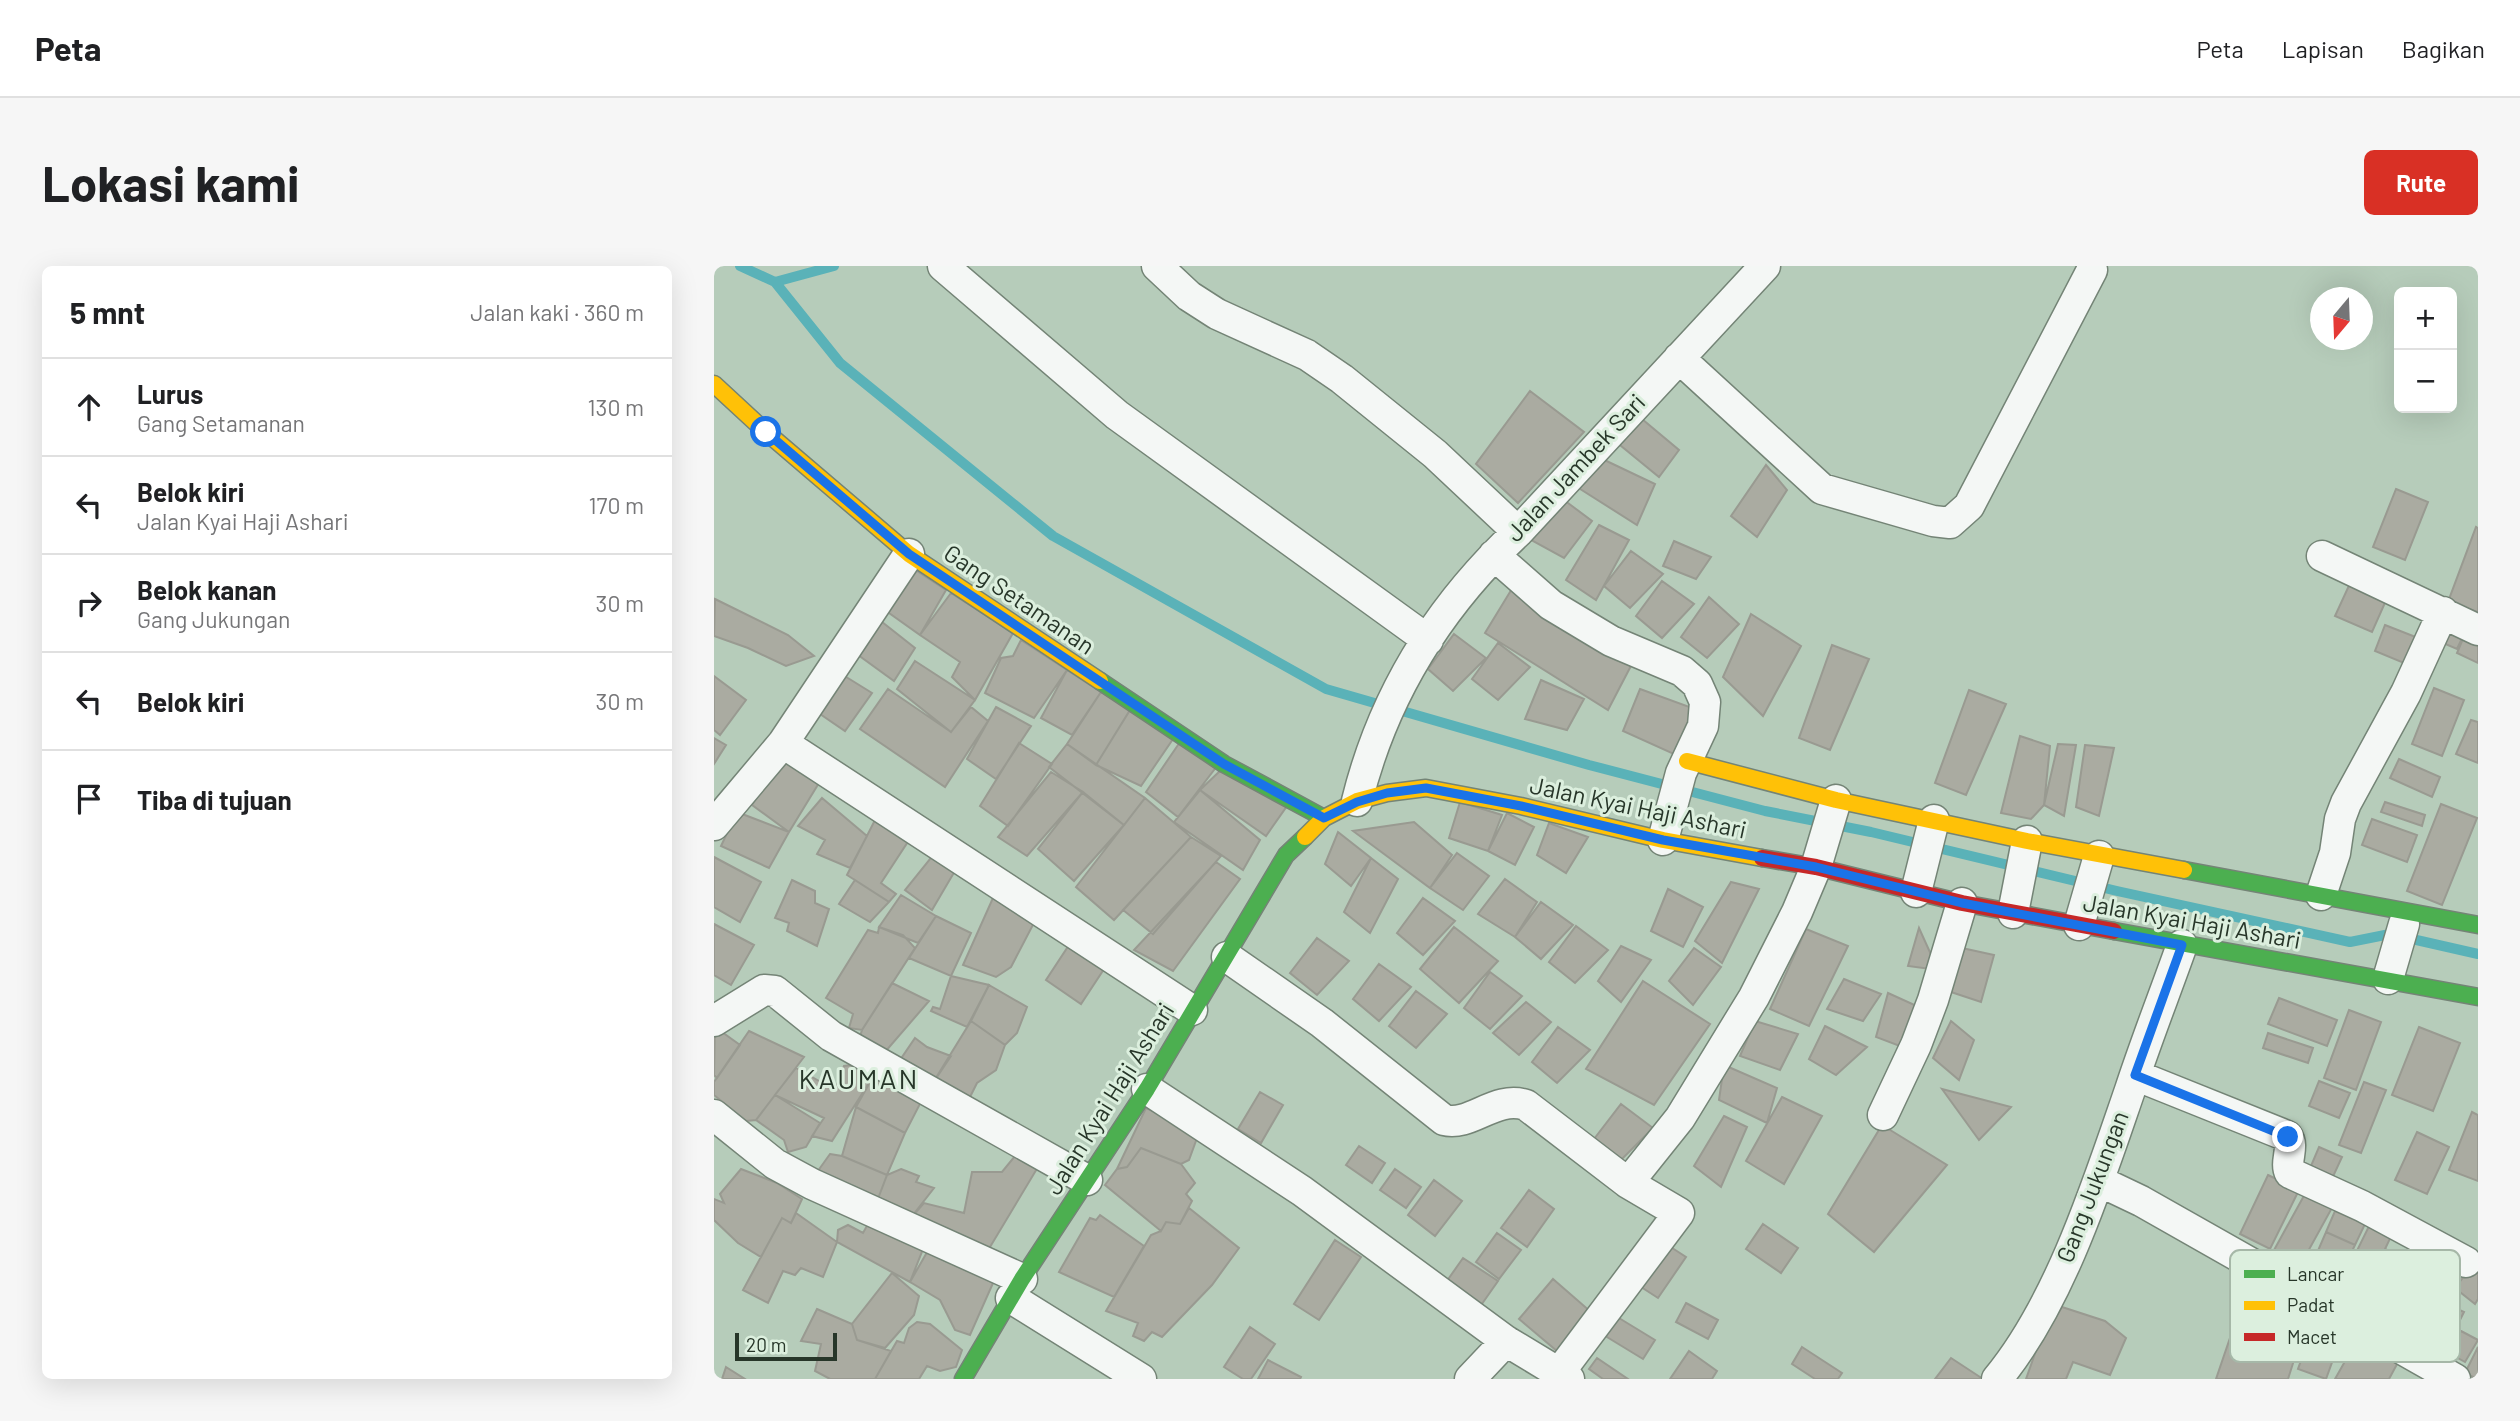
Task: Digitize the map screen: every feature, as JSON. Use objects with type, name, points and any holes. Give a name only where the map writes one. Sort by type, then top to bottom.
[{"type":"main road","name":"Gang Setamanan","points":[[714,384],[909,554],[1224,764],[1324,818]]},
{"type":"main road","points":[[1684,767],[2099,856],[2478,925]]},
{"type":"main road","name":"Jalan Kyai Haji Ashari","points":[[963,1379],[1016,1288],[1147,1089],[1286,855],[1324,818],[1357,802],[1387,793],[1426,788],[1665,829],[1819,858],[1918,881],[1962,903],[2015,902],[2082,914],[2182,945],[2390,970],[2478,997]]},
{"type":"street","points":[[943,266],[1117,415],[1428,640]]},
{"type":"street","points":[[1157,266],[1189,296],[1217,314],[1307,355],[1342,379],[1435,454],[1518,532]]},
{"type":"street","name":"Jalan Jambek Sari","points":[[1357,802],[1366,765],[1383,719],[1401,682],[1428,640],[1494,555],[1765,266]]},
{"type":"street","points":[[1679,358],[1822,489],[1933,521],[1950,523],[1969,506],[2092,270]]},
{"type":"street","points":[[714,825],[783,743],[909,554]]},
{"type":"street","points":[[1494,555],[1551,605],[1611,641],[1682,671],[1697,684],[1705,702],[1703,726],[1684,767],[1665,829]]},
{"type":"street","points":[[2322,555],[2478,629]]},
{"type":"street","points":[[2321,895],[2346,803],[2406,694],[2443,612]]},
{"type":"street","points":[[783,743],[1192,1010]]},
{"type":"street","points":[[1628,1183],[1680,1118],[1732,1035],[1797,912],[1819,858],[1836,800]]},
{"type":"street","points":[[1918,881],[1934,820]]},
{"type":"street","points":[[2015,902],[2027,841]]},
{"type":"street","points":[[2082,914],[2099,856]]},
{"type":"street","points":[[1883,1115],[1916,1045],[1933,1000],[1962,903]]},
{"type":"street","points":[[2390,970],[2404,924]]},
{"type":"street","name":"Gang Jukungan","points":[[1997,1379],[2040,1316],[2099,1181],[2182,945]]},
{"type":"street","points":[[1147,1089],[1302,1191],[1506,1341],[1564,1376],[1679,1213],[1628,1183],[1532,1109],[1520,1103],[1509,1102],[1460,1119],[1444,1120],[1322,1023],[1227,957]]},
{"type":"street","points":[[714,1021],[764,990],[781,993],[831,1036],[1087,1180]]},
{"type":"street","points":[[2135,1075],[2287,1136],[2290,1141],[2287,1168],[2290,1173],[2362,1206],[2444,1250]]},
{"type":"street","points":[[714,1115],[775,1164],[1016,1288],[1140,1379]]},
{"type":"street","points":[[2099,1181],[2141,1201],[2230,1251]]},
{"type":"street","points":[[2460,1259],[2466,1262]]},
{"type":"street","points":[[1470,1379],[1506,1341]]},
{"type":"street","points":[[2425,1362],[2455,1379]]},
{"type":"building","points":[[1530,391],[1584,432],[1518,503],[1476,464]]},
{"type":"building","points":[[1642,419],[1679,450],[1659,477],[1615,441]]},
{"type":"building","points":[[1596,456],[1655,484],[1637,525],[1577,487]]},
{"type":"building","points":[[1766,465],[1787,490],[1757,537],[1731,516]]},
{"type":"building","points":[[2396,489],[2428,502],[2405,560],[2373,547]]},
{"type":"building","points":[[1560,497],[1592,521],[1564,558],[1531,540]]},
{"type":"building","points":[[1599,525],[1629,540],[1596,600],[1566,580]]},
{"type":"building","points":[[2476,527],[2478,528],[2478,612],[2448,602]]},
{"type":"building","points":[[1674,541],[1711,557],[1696,579],[1663,566]]},
{"type":"building","points":[[1631,551],[1663,574],[1630,608],[1604,586]]},
{"type":"building","points":[[911,567],[946,590],[920,635],[882,608]]},
{"type":"building","points":[[2352,579],[2388,596],[2372,632],[2335,616]]},
{"type":"building","points":[[1662,581],[1694,604],[1662,638],[1636,616]]},
{"type":"building","points":[[1513,587],[1634,660],[1608,710],[1485,633]]},
{"type":"building","points":[[951,593],[1013,633],[975,700],[952,677],[960,662],[920,635]]},
{"type":"building","points":[[1709,597],[1739,624],[1707,658],[1681,637]]},
{"type":"building","points":[[715,599],[788,635],[814,656],[786,666],[714,636]]},
{"type":"building","points":[[1751,614],[1801,646],[1763,716],[1723,677]]},
{"type":"building","points":[[877,618],[915,648],[894,681],[854,652]]},
{"type":"building","points":[[2444,622],[2465,632],[2457,649],[2436,640]]},
{"type":"building","points":[[2385,625],[2426,641],[2416,668],[2375,651]]},
{"type":"building","points":[[2467,629],[2478,634],[2478,663],[2457,653]]},
{"type":"building","points":[[1454,634],[1486,658],[1453,691],[1428,669]]},
{"type":"building","points":[[1021,640],[1067,670],[1034,718],[985,693],[1001,658],[1013,656]]},
{"type":"building","points":[[1498,643],[1530,667],[1498,700],[1472,679]]},
{"type":"building","points":[[1832,645],[1869,659],[1830,750],[1799,738]]},
{"type":"building","points":[[915,661],[975,700],[951,732],[897,689]]},
{"type":"building","points":[[1067,670],[1101,692],[1072,735],[1041,718]]},
{"type":"building","points":[[843,675],[872,693],[845,731],[820,714]]},
{"type":"building","points":[[714,676],[746,700],[720,735],[714,730]]},
{"type":"building","points":[[1541,680],[1584,699],[1567,730],[1525,719]]},
{"type":"building","points":[[2434,688],[2464,700],[2442,756],[2412,744]]},
{"type":"building","points":[[888,689],[951,732],[971,707],[988,721],[945,787],[860,729]]},
{"type":"building","points":[[1640,689],[1695,709],[1676,755],[1623,731]]},
{"type":"building","points":[[1969,690],[2006,704],[1966,795],[1935,783]]},
{"type":"building","points":[[1101,692],[1130,710],[1096,765],[1067,744]]},
{"type":"building","points":[[996,707],[1031,726],[996,779],[967,759]]},
{"type":"building","points":[[1130,710],[1173,739],[1141,786],[1096,765]]},
{"type":"building","points":[[2471,720],[2478,722],[2478,763],[2456,754]]},
{"type":"building","points":[[2020,736],[2050,746],[2044,805],[2031,819],[2001,813]]},
{"type":"building","points":[[714,738],[726,745],[714,764]]},
{"type":"building","points":[[1180,742],[1217,766],[1178,817],[1146,792]]},
{"type":"building","points":[[1019,743],[1052,764],[1008,826],[980,806]]},
{"type":"building","points":[[1067,744],[1145,798],[1124,825],[1049,767]]},
{"type":"building","points":[[2058,744],[2076,745],[2064,816],[2044,805]]},
{"type":"building","points":[[2085,745],[2114,748],[2099,816],[2076,807]]},
{"type":"building","points":[[785,751],[822,778],[789,832],[752,805]]},
{"type":"building","points":[[2399,759],[2440,777],[2432,797],[2390,778]]},
{"type":"building","points":[[1222,769],[1287,806],[1266,836],[1200,790]]},
{"type":"building","points":[[1051,772],[1083,792],[1027,856],[998,837]]},
{"type":"building","points":[[1200,790],[1260,840],[1243,870],[1174,822]]},
{"type":"building","points":[[1083,792],[1124,825],[1074,881],[1038,849]]},
{"type":"building","points":[[822,798],[867,836],[850,868],[817,854],[825,840],[798,826]]},
{"type":"building","points":[[1145,798],[1191,837],[1114,920],[1076,887]]},
{"type":"building","points":[[1460,802],[1502,815],[1488,851],[1449,838]]},
{"type":"building","points":[[2385,802],[2425,815],[2422,826],[2381,812]]},
{"type":"building","points":[[2441,804],[2477,818],[2442,905],[2407,891]]},
{"type":"building","points":[[737,812],[789,832],[769,868],[721,846]]},
{"type":"building","points":[[1507,813],[1534,827],[1515,865],[1488,851]]},
{"type":"building","points":[[876,818],[911,837],[881,883],[896,894],[889,902],[847,875]]},
{"type":"building","points":[[2372,819],[2417,835],[2407,862],[2362,845]]},
{"type":"building","points":[[1414,822],[1452,855],[1430,888],[1353,831]]},
{"type":"building","points":[[1549,823],[1588,837],[1566,873],[1537,855]]},
{"type":"building","points":[[1338,832],[1371,858],[1351,886],[1325,864]]},
{"type":"building","points":[[1191,837],[1221,856],[1153,934],[1123,910]]},
{"type":"building","points":[[938,849],[959,864],[932,910],[905,890]]},
{"type":"building","points":[[1457,853],[1489,876],[1463,910],[1430,888]]},
{"type":"building","points":[[714,857],[761,882],[740,922],[714,907]]},
{"type":"building","points":[[1371,858],[1398,879],[1370,933],[1344,912]]},
{"type":"building","points":[[1216,862],[1240,879],[1173,971],[1134,950]]},
{"type":"building","points":[[1505,879],[1537,902],[1515,937],[1478,914]]},
{"type":"building","points":[[792,880],[815,891],[815,903],[829,909],[817,946],[787,931],[789,923],[775,918]]},
{"type":"building","points":[[855,880],[889,902],[870,922],[839,904]]},
{"type":"building","points":[[1731,882],[1759,889],[1722,963],[1695,941]]},
{"type":"building","points":[[997,889],[1037,917],[1011,967],[996,977],[963,965]]},
{"type":"building","points":[[1668,889],[1703,907],[1683,947],[1651,931]]},
{"type":"building","points":[[901,895],[936,916],[918,943],[879,927]]},
{"type":"building","points":[[1423,898],[1455,921],[1423,955],[1397,933]]},
{"type":"building","points":[[1541,902],[1573,925],[1541,959],[1515,937]]},
{"type":"building","points":[[936,916],[971,933],[951,976],[909,958]]},
{"type":"building","points":[[714,924],[754,945],[731,985],[714,975]]},
{"type":"building","points":[[1576,926],[1608,950],[1575,983],[1549,962]]},
{"type":"building","points":[[879,927],[903,935],[915,948],[862,1030],[849,1028],[853,1014],[826,998],[868,930],[878,933]]},
{"type":"building","points":[[1454,927],[1498,961],[1459,1003],[1420,969]]},
{"type":"building","points":[[1919,928],[1938,970],[1908,966]]},
{"type":"building","points":[[1806,929],[1848,946],[1809,1026],[1770,1009]]},
{"type":"building","points":[[1317,938],[1349,961],[1317,995],[1290,973]]},
{"type":"building","points":[[1073,939],[1108,963],[1081,1004],[1046,980]]},
{"type":"building","points":[[1621,946],[1651,960],[1621,1002],[1598,981]]},
{"type":"building","points":[[1694,948],[1721,967],[1693,1005],[1669,981]]},
{"type":"building","points":[[1962,948],[1994,955],[1981,1002],[1951,992]]},
{"type":"building","points":[[1379,964],[1411,987],[1379,1021],[1353,999]]},
{"type":"building","points":[[1490,972],[1522,996],[1490,1029],[1464,1008]]},
{"type":"building","points":[[951,976],[989,985],[967,1027],[931,1011],[933,1007],[940,1009]]},
{"type":"building","points":[[1844,979],[1881,994],[1863,1021],[1827,1009]]},
{"type":"building","points":[[1643,981],[1710,1024],[1654,1105],[1586,1069]]},
{"type":"building","points":[[892,983],[929,1001],[885,1052],[859,1040],[862,1030]]},
{"type":"building","points":[[989,985],[1027,1007],[1017,1033],[1005,1045],[971,1021]]},
{"type":"building","points":[[1416,991],[1447,1014],[1416,1048],[1389,1026]]},
{"type":"building","points":[[1888,993],[1919,1007],[1905,1048],[1876,1037]]},
{"type":"building","points":[[2279,998],[2337,1020],[2327,1046],[2268,1024]]},
{"type":"building","points":[[1526,1002],[1551,1022],[1519,1055],[1493,1033]]},
{"type":"building","points":[[2349,1010],[2381,1022],[2356,1090],[2324,1078]]},
{"type":"building","points":[[971,1021],[1005,1045],[996,1070],[977,1083],[965,1107],[931,1086]]},
{"type":"building","points":[[1755,1021],[1798,1034],[1780,1070],[1740,1056]]},
{"type":"building","points":[[1951,1021],[1974,1040],[1959,1080],[1933,1058]]},
{"type":"building","points":[[1825,1026],[1867,1047],[1836,1075],[1809,1059]]},
{"type":"building","points":[[715,1027],[740,1045],[717,1078],[714,1075]]},
{"type":"building","points":[[1558,1027],[1590,1050],[1557,1083],[1532,1062]]},
{"type":"building","points":[[2419,1027],[2460,1043],[2433,1111],[2392,1095]]},
{"type":"building","points":[[749,1031],[804,1057],[756,1120],[746,1121],[714,1095],[714,1082]]},
{"type":"building","points":[[2268,1033],[2313,1048],[2308,1063],[2263,1048]]},
{"type":"building","points":[[915,1038],[927,1047],[951,1056],[931,1086],[896,1066]]},
{"type":"building","points":[[859,1064],[874,1075],[832,1141],[812,1136],[824,1118],[775,1095],[796,1068],[835,1090],[844,1066]]},
{"type":"building","points":[[1724,1065],[1777,1088],[1767,1123],[1719,1100]]},
{"type":"building","points":[[874,1075],[923,1098],[905,1133],[856,1107]]},
{"type":"building","points":[[2319,1081],[2350,1093],[2339,1118],[2309,1106]]},
{"type":"building","points":[[2364,1082],[2386,1090],[2361,1153],[2339,1145]]},
{"type":"building","points":[[1942,1089],[2011,1107],[1979,1140]]},
{"type":"building","points":[[1260,1092],[1283,1105],[1261,1143],[1238,1129]]},
{"type":"building","points":[[775,1095],[820,1123],[806,1147],[788,1152],[784,1140],[756,1120]]},
{"type":"building","points":[[1782,1097],[1822,1116],[1784,1184],[1746,1161]]},
{"type":"building","points":[[1160,1103],[1197,1138],[1189,1160],[1181,1164],[1141,1148],[1127,1167],[1117,1169],[1146,1108],[1155,1112]]},
{"type":"building","points":[[1621,1104],[1653,1128],[1620,1161],[1594,1139]]},
{"type":"building","points":[[856,1107],[905,1133],[887,1175],[842,1156]]},
{"type":"building","points":[[2472,1112],[2478,1115],[2478,1181],[2449,1170]]},
{"type":"building","points":[[1724,1116],[1747,1127],[1721,1187],[1694,1166]]},
{"type":"building","points":[[1882,1125],[1947,1165],[1874,1252],[1828,1214]]},
{"type":"building","points":[[2417,1132],[2449,1147],[2427,1194],[2395,1180]]},
{"type":"building","points":[[1359,1146],[1385,1163],[1372,1183],[1346,1165]]},
{"type":"building","points":[[2319,1147],[2342,1157],[2330,1183],[2308,1173]]},
{"type":"building","points":[[1141,1148],[1181,1164],[1195,1183],[1186,1194],[1192,1201],[1180,1224],[1166,1222],[1161,1231],[1105,1185],[1117,1169],[1127,1167]]},
{"type":"building","points":[[830,1154],[842,1156],[887,1175],[876,1204],[815,1175]]},
{"type":"building","points":[[1015,1156],[1038,1167],[987,1252],[909,1220],[924,1203],[964,1213],[972,1172],[1002,1172]]},
{"type":"building","points":[[741,1169],[777,1183],[802,1199],[791,1223],[782,1218],[761,1257],[738,1243],[714,1220],[714,1199],[724,1203],[720,1194]]},
{"type":"building","points":[[901,1169],[919,1176],[916,1182],[934,1188],[909,1220],[876,1204],[887,1175]]},
{"type":"building","points":[[1395,1169],[1421,1187],[1406,1208],[1380,1190]]},
{"type":"building","points":[[2268,1175],[2299,1190],[2270,1249],[2240,1234]]},
{"type":"building","points":[[1434,1180],[1462,1201],[1435,1236],[1408,1215]]},
{"type":"building","points":[[1529,1190],[1554,1209],[1527,1247],[1501,1228]]},
{"type":"building","points":[[2306,1192],[2333,1206],[2309,1250],[2274,1250]]},
{"type":"building","points":[[1189,1208],[1239,1248],[1212,1285],[1162,1337],[1152,1332],[1144,1341],[1133,1336],[1138,1323],[1106,1311],[1151,1235],[1161,1231],[1166,1222],[1180,1224]]},
{"type":"building","points":[[2335,1211],[2365,1224],[2355,1245],[2326,1232]]},
{"type":"building","points":[[796,1213],[837,1242],[823,1277],[801,1268],[795,1275],[783,1271],[768,1303],[743,1290],[782,1218],[791,1223]]},
{"type":"building","points":[[1100,1215],[1144,1246],[1114,1297],[1059,1272],[1090,1218],[1096,1220]]},
{"type":"building","points":[[2373,1218],[2395,1228],[2385,1249],[2387,1250],[2357,1250]]},
{"type":"building","points":[[868,1224],[925,1244],[910,1282],[837,1242],[838,1230],[848,1225],[863,1233]]},
{"type":"building","points":[[1763,1224],[1798,1248],[1781,1273],[1746,1249]]},
{"type":"building","points":[[2326,1232],[2355,1245],[2353,1250],[2318,1250]]},
{"type":"building","points":[[1497,1233],[1521,1250],[1499,1279],[1476,1262]]},
{"type":"building","points":[[1335,1240],[1361,1257],[1319,1320],[1294,1304]]},
{"type":"building","points":[[1666,1244],[1686,1257],[1658,1298],[1638,1285]]},
{"type":"building","points":[[930,1247],[997,1274],[970,1335],[955,1330],[940,1300],[910,1282]]},
{"type":"building","points":[[1463,1258],[1498,1281],[1477,1311],[1442,1288]]},
{"type":"building","points":[[2478,1258],[2478,1299],[2475,1304],[2460,1292],[2460,1281]]},
{"type":"building","points":[[892,1273],[919,1296],[914,1315],[885,1348],[857,1340],[852,1324]]},
{"type":"building","points":[[1553,1279],[1591,1312],[1557,1351],[1519,1319]]},
{"type":"building","points":[[1686,1303],[1718,1320],[1708,1339],[1676,1322]]},
{"type":"building","points":[[2062,1307],[2105,1321],[2126,1338],[2110,1375],[2073,1362],[2066,1379],[2026,1379],[2037,1348]]},
{"type":"building","points":[[817,1309],[852,1324],[857,1340],[891,1351],[875,1379],[830,1379],[815,1371],[821,1344],[801,1341]]},
{"type":"building","points":[[1614,1315],[1655,1340],[1643,1359],[1602,1334]]},
{"type":"building","points":[[917,1322],[930,1324],[962,1350],[956,1367],[940,1371],[927,1366],[919,1379],[875,1379],[897,1341],[904,1343],[909,1328]]},
{"type":"building","points":[[1250,1327],[1275,1344],[1251,1379],[1243,1379],[1224,1367]]},
{"type":"building","points":[[2460,1333],[2478,1340],[2465,1362],[2460,1359]]},
{"type":"building","points":[[2230,1338],[2230,1362],[2293,1362],[2288,1379],[2216,1379]]},
{"type":"building","points":[[1802,1347],[1842,1373],[1838,1379],[1815,1379],[1792,1364]]},
{"type":"building","points":[[2478,1347],[2478,1379],[2477,1379],[2465,1373]]},
{"type":"building","points":[[1689,1351],[1717,1371],[1712,1379],[1670,1379]]},
{"type":"building","points":[[1597,1358],[1628,1379],[1603,1379],[1589,1369]]},
{"type":"building","points":[[1951,1358],[1980,1377],[1979,1379],[1935,1379]]},
{"type":"building","points":[[1268,1360],[1301,1377],[1300,1379],[1258,1379]]},
{"type":"building","points":[[2301,1362],[2332,1362],[2326,1379],[2298,1369]]},
{"type":"building","points":[[2345,1362],[2398,1362],[2389,1379],[2335,1379]]},
{"type":"building","points":[[726,1367],[745,1379],[722,1379]]},
{"type":"waterway","points":[[740,266],[775,282],[840,363],[1053,536],[1326,689],[1589,765],[1765,811],[1871,832],[2117,891],[2350,942],[2390,934],[2478,954]]},
{"type":"waterway","points":[[775,282],[834,266]]},
{"type":"traffic: fast","points":[[1100,681],[1224,764],[1324,818]]},
{"type":"traffic: fast","points":[[963,1379],[1022,1279],[1147,1089],[1286,855],[1305,837]]},
{"type":"traffic: fast","points":[[2184,870],[2478,925]]},
{"type":"traffic: fast","points":[[2114,931],[2478,997]]},
{"type":"traffic: slow","points":[[714,384],[909,554],[1100,681]]},
{"type":"traffic: slow","points":[[1687,761],[1836,800],[2027,841],[2184,870]]},
{"type":"traffic: slow","points":[[1305,837],[1324,818],[1357,801],[1387,793],[1426,788],[1521,806],[1663,840],[1762,858]]},
{"type":"traffic: jam","points":[[1762,858],[1816,867],[1962,903],[2114,931]]},
{"type":"district","name":"KAUMAN","points":[[859,1079]]},
{"type":"route","points":[[766,432],[909,554],[1224,764],[1324,818],[1357,802],[1387,793],[1426,788],[1521,806],[1663,840],[1816,867],[1962,903],[2182,945],[2135,1075],[2288,1137]]}]
